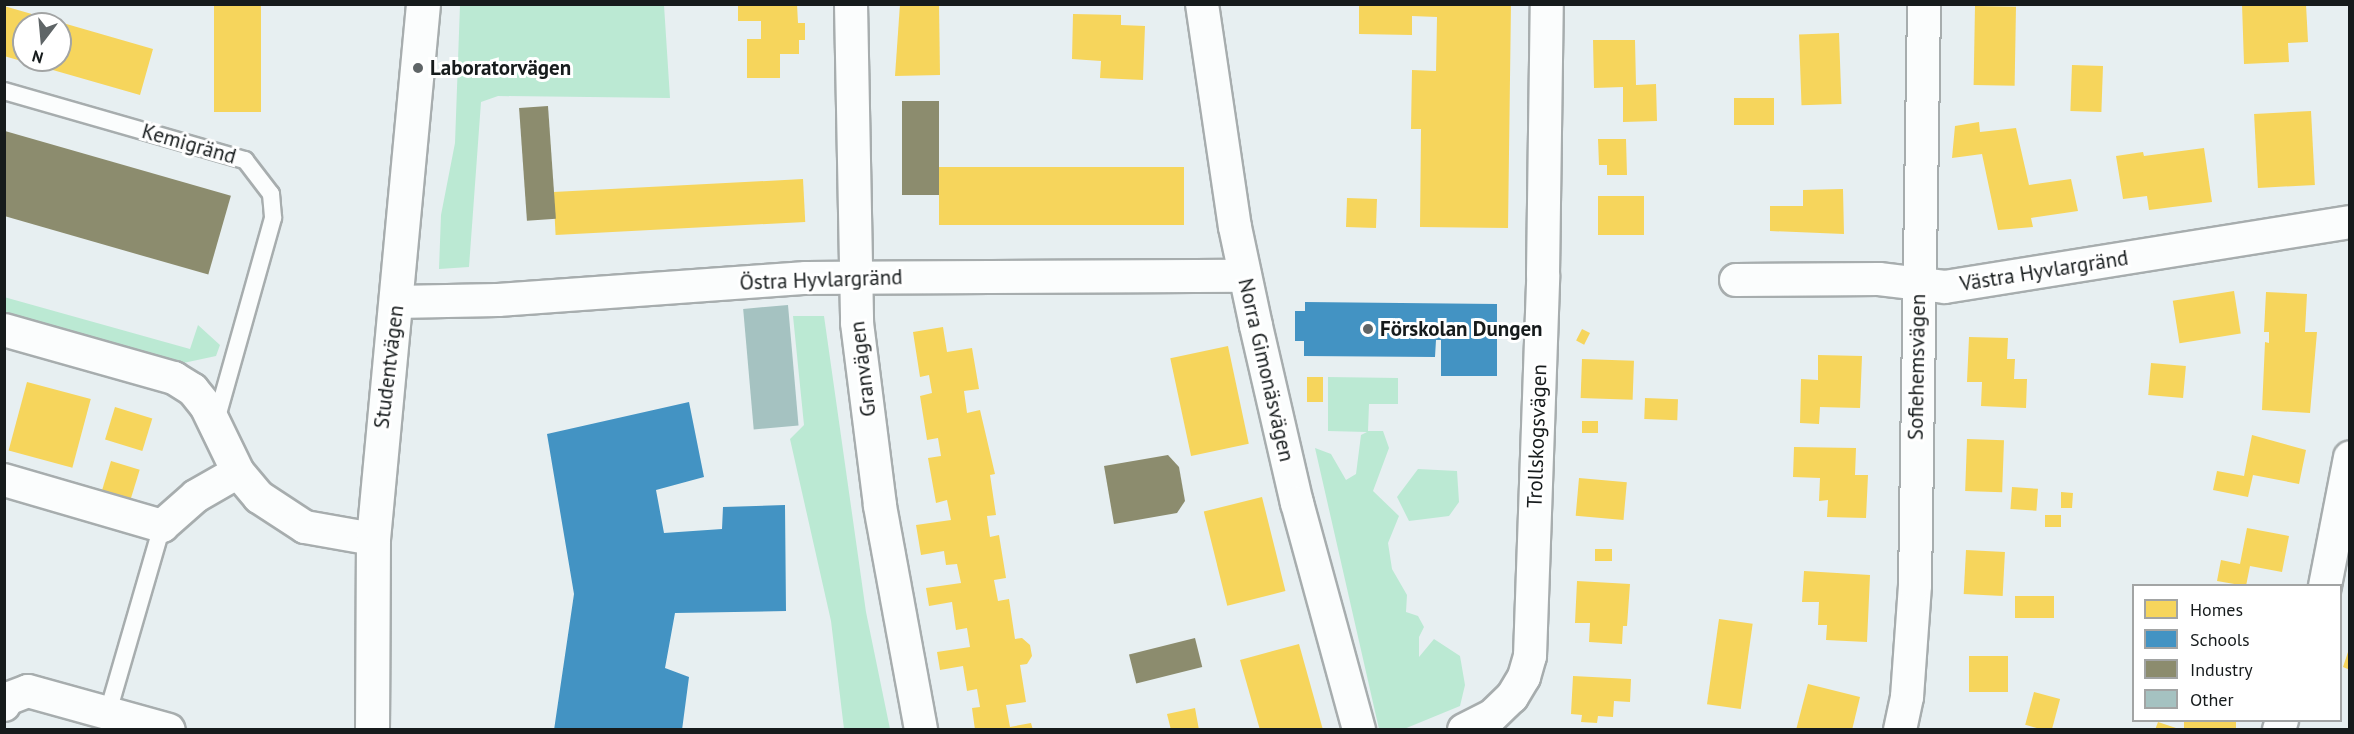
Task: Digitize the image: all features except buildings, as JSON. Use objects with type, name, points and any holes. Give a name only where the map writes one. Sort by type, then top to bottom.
[{"type":"street","name":"Studentvägen","points":[[372,729],[373,539],[423,4]]},
{"type":"street","name":"Granvägen","points":[[851,4],[857,323],[880,506],[921,729]]},
{"type":"street","name":"Norra Gimonäsvägen","points":[[1202,4],[1212,92],[1245,276],[1291,480],[1359,729]]},
{"type":"street","name":"Trollskogsvägen","points":[[1464,729],[1492,716],[1512,697],[1524,677],[1530,656],[1544,275],[1547,4]]},
{"type":"street","name":"Sofiehemsvägen","points":[[1900,729],[1912,647],[1915,585],[1924,4]]},
{"type":"street","name":"Västra Hyvlargränd","points":[[1736,280],[1879,279],[1919,286],[1945,287],[2349,222]]},
{"type":"street","name":"Östra Hyvlargränd","points":[[396,302],[498,300],[856,277],[1245,276]]},
{"type":"street","points":[[4,330],[174,378],[193,390],[216,421],[238,472],[260,497],[305,527],[373,539]]},
{"type":"street","points":[[2325,584],[2349,457]]},
{"type":"street","points":[[4,480],[162,526],[196,496],[238,472]]},
{"type":"street","points":[[4,705],[7,699],[28,691],[169,729]]},
{"type":"lane","name":"Kemigränd","points":[[4,91],[246,160],[271,194],[273,218],[216,421]]},
{"type":"lane","points":[[108,712],[162,526]]},
{"type":"green space","points":[[460,5],[664,5],[670,98],[498,96],[481,102],[469,267],[439,269],[441,215],[455,143]]},
{"type":"green space","points":[[4,297],[190,349],[198,325],[220,345],[216,356],[174,365],[5,318]]},
{"type":"green space","points":[[793,316],[824,316],[866,612],[890,729],[844,729],[831,621],[790,439],[804,425]]},
{"type":"green space","points":[[1328,377],[1398,378],[1398,404],[1369,404],[1368,431],[1383,431],[1389,448],[1373,491],[1399,516],[1388,543],[1392,569],[1407,595],[1406,612],[1418,616],[1424,627],[1419,637],[1419,657],[1434,639],[1460,656],[1465,685],[1460,706],[1404,729],[1379,729],[1315,448],[1331,454],[1346,480],[1356,474],[1361,435],[1367,432],[1328,431]]},
{"type":"green space","points":[[1418,469],[1457,471],[1459,502],[1449,516],[1409,521],[1397,497]]},
{"type":"place","name":"Laboratorvägen","points":[[418,68]]},
{"type":"place","name":"Förskolan Dungen","points":[[1368,329]]}]
